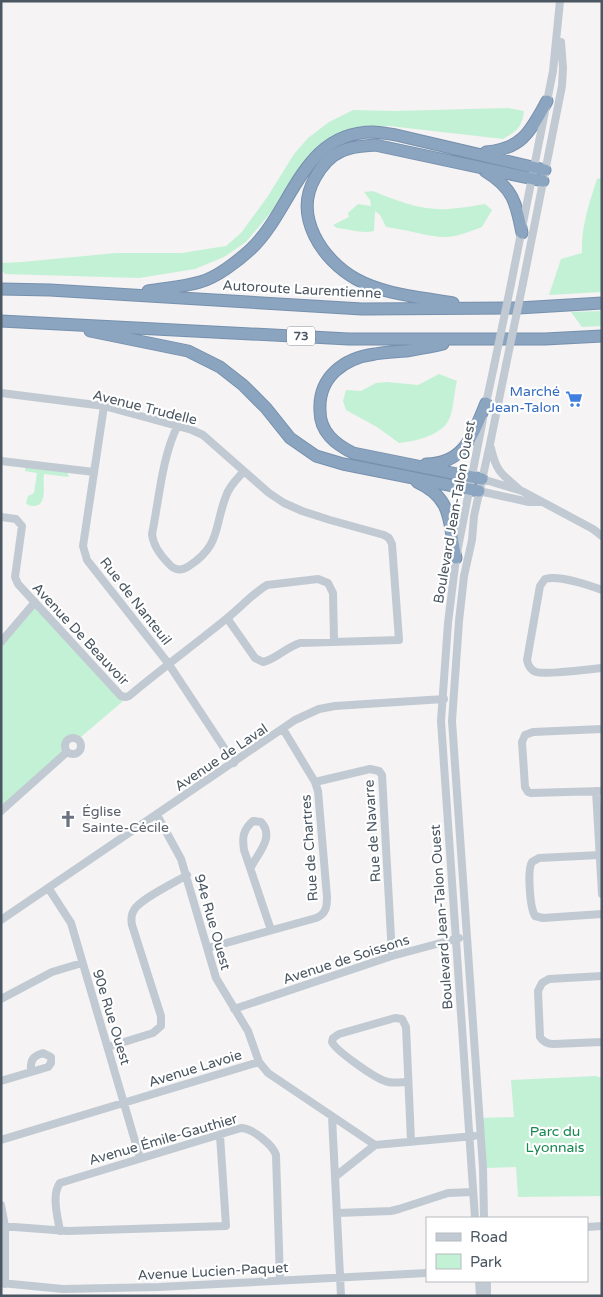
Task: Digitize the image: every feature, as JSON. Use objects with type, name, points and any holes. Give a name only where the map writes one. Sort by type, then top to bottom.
[{"type":"highway","points":[[477,153],[505,150],[516,144],[527,135],[547,101]]},
{"type":"highway","points":[[129,295],[202,282],[228,268],[251,249],[272,222],[309,162],[323,148],[338,138],[356,133],[374,132],[477,153],[539,174]]},
{"type":"highway","points":[[481,308],[392,292],[356,279],[338,266],[324,251],[314,236],[308,220],[308,199],[312,183],[328,160],[341,151],[359,146],[375,145],[477,166],[539,174]]},
{"type":"highway","points":[[477,166],[505,185],[512,195],[517,207],[522,232]]},
{"type":"highway","name":"Autoroute Laurentienne","points":[[1,289],[362,309],[518,308],[602,303]]},
{"type":"highway","name":"73","points":[[1,321],[348,339],[545,340],[602,336]]},
{"type":"highway","points":[[49,324],[188,351],[220,367],[243,385],[290,438],[316,456],[343,464],[397,475],[475,484]]},
{"type":"highway","points":[[475,339],[406,351],[373,354],[352,361],[335,370],[324,385],[319,403],[320,419],[327,433],[338,446],[353,454],[409,464],[475,484]]},
{"type":"highway","points":[[409,464],[441,463],[454,457],[463,449],[472,436],[486,403]]},
{"type":"highway","points":[[397,475],[430,488],[446,506],[450,517],[452,543],[456,558]]},
{"type":"street","name":"Boulevard Jean-Talon Ouest","points":[[475,1217],[455,939],[441,700],[456,558],[475,484],[490,444],[523,283],[539,174],[547,101],[553,71],[560,1]]},
{"type":"street","name":"Boulevard Jean-Talon Ouest","points":[[484,1217],[481,1136],[452,721],[459,621],[486,403],[522,232],[562,86],[563,68],[559,25]]},
{"type":"street","name":"Avenue Trudelle","points":[[1,393],[104,406],[192,430],[203,435],[269,493],[302,511],[389,538],[394,551],[399,640],[334,641]]},
{"type":"street","name":"Rue de Nanteuil","points":[[104,406],[82,546],[87,560],[168,663],[234,763]]},
{"type":"street","points":[[178,426],[168,452],[152,534],[155,546],[172,567],[180,570],[186,569],[205,554],[216,535],[226,495],[244,471]]},
{"type":"street","points":[[490,444],[494,463],[499,471],[522,491],[576,519],[602,536]]},
{"type":"street","points":[[1,461],[94,472]]},
{"type":"street","points":[[475,484],[522,491]]},
{"type":"street","points":[[475,484],[529,502],[542,502]]},
{"type":"street","name":"Avenue De Beauvoir","points":[[1,517],[16,519],[22,526],[15,577],[18,584],[121,696],[129,696],[268,585],[318,579],[324,580],[331,586],[334,641]]},
{"type":"street","points":[[602,590],[590,585],[554,578],[545,579],[540,586],[527,660],[530,668],[541,672],[602,668]]},
{"type":"street","points":[[1,642],[36,602]]},
{"type":"street","points":[[227,618],[256,658],[263,662],[300,643],[334,641]]},
{"type":"street","name":"Avenue de Laval","points":[[1,920],[296,720],[319,709],[335,706],[454,699]]},
{"type":"street","name":"Rue de Chartres","points":[[208,948],[322,915],[327,905],[318,791],[315,782],[283,729]]},
{"type":"street","points":[[602,729],[533,732],[525,735],[522,742],[525,786],[528,792],[599,791],[602,894]]},
{"type":"street","points":[[1,811],[67,752]]},
{"type":"street","name":"Rue de Navarre","points":[[315,782],[370,769],[379,771],[382,775],[392,956]]},
{"type":"street","name":"94e Rue Ouest","points":[[157,815],[181,859],[187,875],[216,978],[248,1032],[259,1062]]},
{"type":"street","points":[[250,867],[266,839],[267,834],[261,822],[253,821],[244,833],[242,840],[244,850],[271,930]]},
{"type":"street","points":[[600,855],[539,858],[532,862],[530,870],[532,909],[535,916],[543,918],[602,914]]},
{"type":"street","points":[[108,1046],[152,1033],[161,1026],[161,1016],[131,918],[139,904],[187,875]]},
{"type":"street","name":"90e Rue Ouest","points":[[49,889],[71,923],[140,1158]]},
{"type":"street","name":"Avenue de Soissons","points":[[234,1009],[392,956],[466,935]]},
{"type":"street","points":[[1,1000],[52,972],[82,963]]},
{"type":"street","points":[[602,976],[549,979],[542,983],[538,991],[540,1037],[542,1040],[549,1044],[602,1042]]},
{"type":"street","points":[[408,1082],[389,1082],[377,1077],[337,1049],[332,1042],[333,1038],[339,1034],[395,1018],[402,1019],[406,1028],[411,1142]]},
{"type":"street","name":"Avenue Lavoie","points":[[1,1140],[259,1062],[268,1073],[375,1145]]},
{"type":"street","points":[[1,1080],[30,1070]]},
{"type":"street","points":[[332,1117],[341,1296]]},
{"type":"street","name":"Avenue Émile-Gauthier","points":[[60,1231],[56,1200],[56,1192],[60,1183],[241,1128],[247,1128],[273,1147],[274,1151],[280,1280]]},
{"type":"street","points":[[3,1226],[60,1231],[226,1226],[220,1135]]},
{"type":"street","points":[[336,1176],[375,1145],[481,1136]]},
{"type":"street","points":[[338,1213],[391,1210],[448,1193],[473,1192]]},
{"type":"street","points":[[1,1206],[3,1284]]},
{"type":"street","points":[[588,1227],[602,1226]]},
{"type":"street","name":"Avenue Lucien-Paquet","points":[[3,1284],[41,1288],[159,1286],[426,1273]]},
{"type":"street","points":[[479,1282],[480,1296]]},
{"type":"street","points":[[487,1282],[487,1296]]},
{"type":"green space","points":[[508,108],[524,111],[518,128],[503,139],[389,126],[354,129],[322,142],[303,164],[272,211],[246,242],[224,257],[195,269],[139,278],[5,274],[1,269],[1,263],[116,253],[182,253],[226,246],[241,233],[268,196],[294,154],[308,138],[329,122],[353,110],[394,111]]},
{"type":"green space","points":[[602,178],[602,292],[549,295],[561,259],[582,253],[584,225],[588,207],[597,179]]},
{"type":"green space","points":[[373,191],[420,207],[449,209],[485,204],[492,210],[482,227],[451,237],[433,236],[386,227],[380,215],[375,211],[374,231],[356,231],[337,228],[333,225],[349,217],[348,213],[358,204],[371,206],[370,200],[364,192]]},
{"type":"green space","points":[[602,311],[602,326],[582,327],[571,312]]},
{"type":"green space","points":[[439,374],[457,381],[450,417],[447,423],[436,433],[421,439],[399,443],[377,427],[346,410],[343,401],[346,390],[361,391],[376,383],[387,382],[418,385]]},
{"type":"green space","points":[[25,466],[67,471],[69,477],[44,474],[44,496],[42,501],[35,506],[28,505],[26,503],[28,496],[34,493],[37,473],[25,471]]},
{"type":"green space","points":[[35,602],[119,695],[129,696],[79,740],[75,738],[68,739],[65,744],[66,750],[1,811],[1,642]]},
{"type":"green space","name":"Parc du Lyonnais","points":[[596,1076],[602,1078],[602,1196],[518,1197],[516,1167],[483,1168],[480,1118],[514,1117],[511,1080]]},
{"type":"place","name":"Marché Jean-Talon","points":[[574,399]]},
{"type":"place","name":"Église Sainte-Cécile","points":[[68,819]]}]
